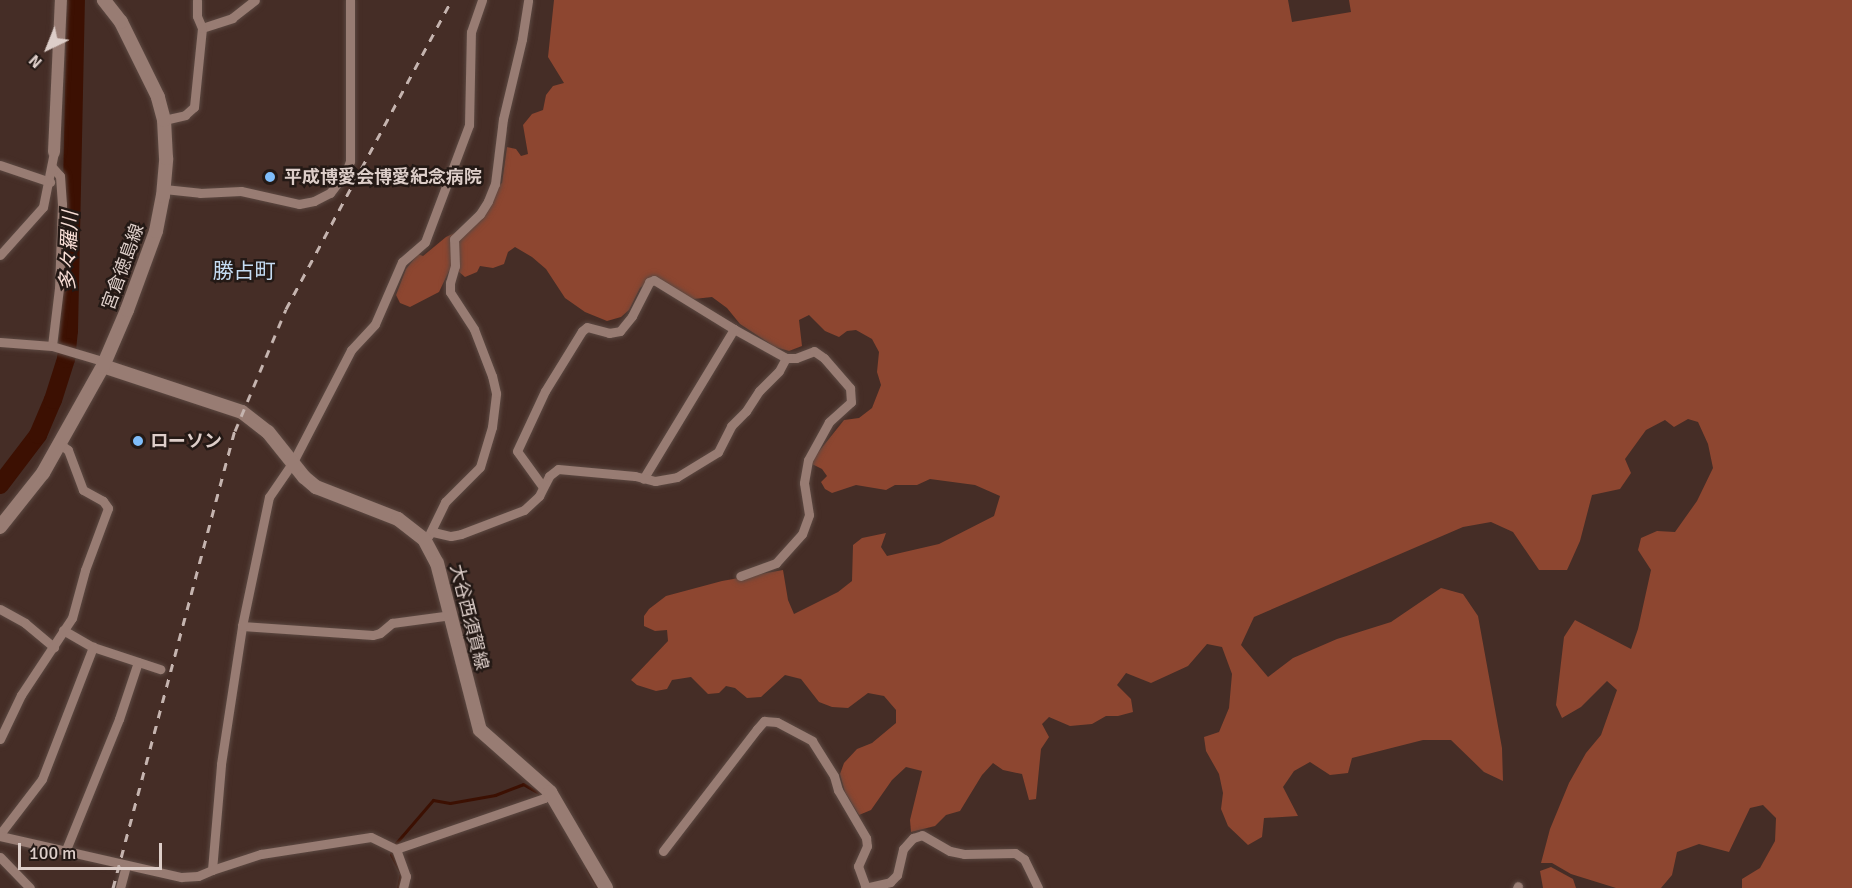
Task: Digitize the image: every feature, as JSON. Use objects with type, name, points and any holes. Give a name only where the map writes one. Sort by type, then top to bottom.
[{"type":"main road","name":"宮倉徳島線","points":[[0,526],[25,498],[61,445],[103,366],[127,310],[156,231],[164,189],[164,120],[158,97],[141,59],[121,22],[104,0]]},
{"type":"main road","name":"大谷西須賀線","points":[[103,366],[242,412],[268,432],[304,477],[316,487],[398,519],[428,536],[480,730],[550,792],[606,888]]},
{"type":"street","points":[[0,255],[43,207],[50,182],[54,152],[61,0]]},
{"type":"street","points":[[164,120],[185,115],[194,107],[202,28],[197,16],[197,0]]},
{"type":"street","points":[[202,28],[232,18],[255,0]]},
{"type":"street","points":[[164,189],[200,193],[241,191],[299,204],[314,201],[330,193],[346,172],[350,161],[350,0]]},
{"type":"street","points":[[212,870],[221,764],[242,626],[269,497],[293,462],[351,350],[375,324],[402,262],[425,242],[468,125],[471,32],[482,0]]},
{"type":"street","points":[[428,536],[445,502],[480,466],[492,427],[496,393],[492,376],[474,329],[450,292],[450,283],[456,266],[454,239],[480,214],[495,184],[503,119],[522,39],[528,0]]},
{"type":"street","points":[[0,165],[50,182]]},
{"type":"street","points":[[52,167],[60,176],[62,204],[55,347]]},
{"type":"street","points":[[543,488],[519,457],[517,451],[544,391],[582,331],[588,327],[609,333],[620,331],[632,316],[649,282],[654,280],[786,358],[796,358],[808,352],[818,353],[850,388],[853,397],[848,407],[829,422],[821,433],[808,460],[804,483],[808,515],[802,534],[776,563],[740,576]]},
{"type":"street","points":[[643,479],[734,329]]},
{"type":"street","points":[[0,342],[55,347],[99,360],[103,366]]},
{"type":"street","points":[[428,536],[461,534],[515,513],[539,496],[549,476],[558,469],[643,479],[672,479],[718,452],[732,426],[746,411],[759,391],[779,371],[786,358]]},
{"type":"street","points":[[0,739],[21,695],[72,618],[85,570],[108,508],[104,501],[83,490],[68,450],[61,445]]},
{"type":"street","points":[[0,609],[25,622],[54,646]]},
{"type":"street","points":[[242,626],[374,635],[392,623],[451,615]]},
{"type":"street","points":[[63,630],[93,647],[160,669]]},
{"type":"street","points":[[93,647],[42,779],[0,835],[65,852],[182,877],[198,876],[261,854],[371,837],[396,849],[406,876],[403,888]]},
{"type":"street","points":[[65,852],[119,718],[138,662]]},
{"type":"street","points":[[663,851],[764,721],[777,722],[812,741],[834,776],[843,798],[866,838],[867,846],[858,866],[865,888],[890,882],[897,874],[903,849],[913,838],[922,835],[957,853],[1015,853],[1024,860],[1038,888]]},
{"type":"street","points":[[396,849],[544,798],[550,792]]},
{"type":"street","points":[[0,856],[30,888]]},
{"type":"street","points":[[120,888],[126,866]]},
{"type":"shaded area","points":[[554,0],[1288,0],[1292,22],[1351,12],[1349,0],[1852,0],[1852,888],[1742,888],[1742,879],[1760,868],[1775,841],[1776,818],[1763,805],[1750,808],[1729,852],[1699,844],[1677,852],[1672,875],[1661,888],[1616,888],[1571,874],[1552,863],[1541,863],[1550,829],[1569,783],[1586,753],[1601,735],[1617,690],[1607,681],[1581,707],[1562,718],[1556,705],[1564,637],[1575,620],[1631,649],[1638,629],[1651,570],[1638,550],[1641,538],[1657,531],[1675,532],[1697,501],[1713,468],[1708,444],[1698,422],[1688,419],[1674,427],[1665,420],[1646,430],[1625,459],[1631,473],[1620,489],[1592,495],[1580,541],[1567,570],[1539,570],[1513,532],[1491,522],[1463,527],[1254,617],[1241,645],[1268,677],[1293,658],[1337,639],[1391,622],[1441,588],[1463,594],[1478,616],[1502,748],[1503,781],[1484,772],[1451,740],[1423,740],[1352,758],[1348,773],[1330,775],[1310,762],[1294,771],[1283,787],[1298,816],[1264,818],[1262,837],[1248,845],[1228,826],[1221,809],[1223,793],[1219,774],[1206,751],[1204,737],[1219,732],[1229,708],[1232,674],[1222,647],[1207,644],[1188,666],[1151,683],[1126,673],[1117,685],[1131,699],[1133,712],[1106,716],[1092,724],[1070,726],[1049,717],[1042,724],[1049,737],[1041,749],[1036,799],[1029,800],[1022,774],[1003,770],[993,763],[982,775],[960,811],[946,815],[935,826],[911,832],[910,820],[922,771],[906,767],[892,780],[871,810],[859,815],[845,792],[840,774],[844,763],[857,749],[872,743],[896,723],[896,710],[884,696],[868,693],[848,708],[832,707],[819,702],[801,679],[785,675],[761,697],[747,698],[735,688],[726,686],[719,693],[708,694],[691,677],[672,680],[667,689],[656,691],[637,685],[631,680],[668,641],[667,630],[655,631],[644,626],[644,616],[649,609],[666,596],[722,581],[783,570],[788,600],[794,614],[838,592],[852,581],[853,545],[862,538],[886,533],[881,547],[887,556],[939,544],[994,516],[1000,496],[975,485],[930,479],[917,485],[895,485],[886,490],[856,485],[832,493],[825,489],[821,482],[827,476],[822,469],[812,464],[816,455],[844,420],[859,418],[872,408],[881,385],[877,372],[879,352],[872,339],[856,330],[847,331],[839,337],[825,331],[809,315],[799,320],[802,346],[789,351],[775,347],[740,324],[727,308],[712,297],[694,299],[650,280],[640,288],[629,310],[621,317],[607,321],[585,312],[565,298],[546,269],[515,247],[508,252],[504,264],[493,268],[480,266],[477,272],[465,277],[458,271],[449,271],[439,292],[410,307],[400,303],[396,295],[406,269],[418,254],[423,256],[446,237],[480,221],[491,204],[494,189],[502,183],[507,147],[516,149],[521,156],[528,154],[523,125],[532,114],[543,110],[546,95],[553,86],[564,83],[548,57]]},
{"type":"shaded area","points":[[1551,867],[1573,879],[1576,888],[1543,888],[1540,871]]},
{"type":"waterway","name":"多々羅川","points":[[0,485],[38,435],[53,400],[66,359],[69,330],[76,0]]},
{"type":"waterway","points":[[398,888],[401,873],[391,854],[396,843],[433,800],[450,803],[495,795],[523,784],[544,796]]},
{"type":"waterway","points":[[587,869],[598,888]]},
{"type":"railway","points":[[113,888],[235,431],[286,309],[452,0]]},
{"type":"place","name":"平成博愛会博愛紀念病院","points":[[270,177]]},
{"type":"place","name":"ローソン","points":[[138,441]]},
{"type":"district","name":"勝占町","points":[[244,271]]}]
